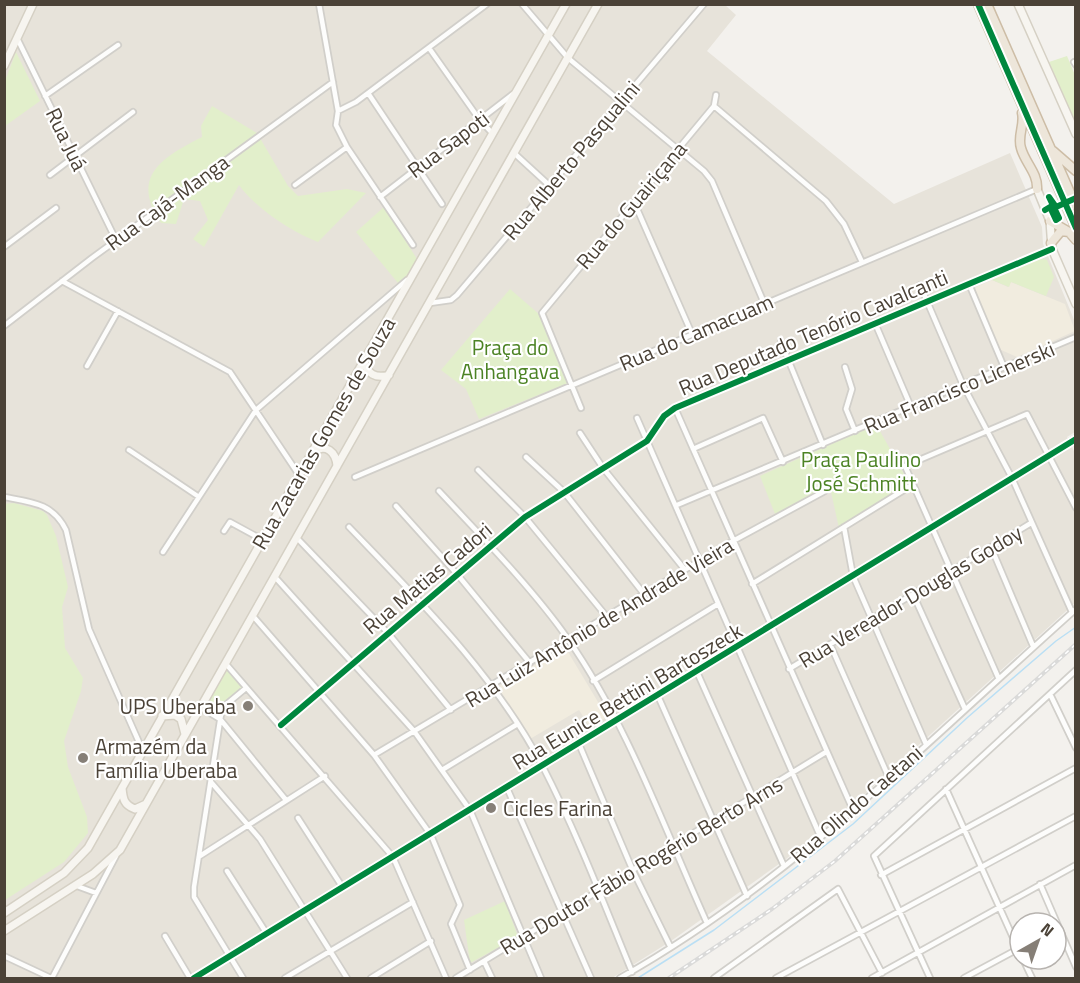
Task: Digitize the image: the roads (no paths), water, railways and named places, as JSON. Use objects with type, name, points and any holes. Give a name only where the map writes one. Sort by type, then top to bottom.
[{"type":"highway","points":[[978,4],[1076,240]]},
{"type":"highway","points":[[987,4],[1076,206]]},
{"type":"highway","points":[[1016,93],[1024,123],[1020,147],[1038,180],[1037,189]]},
{"type":"highway","points":[[1050,149],[1076,171]]},
{"type":"highway","points":[[1050,221],[1072,230]]},
{"type":"highway","points":[[1051,246],[1061,231],[1072,230]]},
{"type":"main road","points":[[4,66],[33,4]]},
{"type":"main road","points":[[26,21],[40,4]]},
{"type":"main road","name":"Rua Zacarias Gomes de Souza","points":[[4,913],[64,873],[88,848],[142,749],[300,476],[566,4]]},
{"type":"main road","name":"Rua Zacarias Gomes de Souza","points":[[4,931],[93,874],[120,850],[598,4]]},
{"type":"main road","points":[[1018,4],[1076,134]]},
{"type":"main road","points":[[1037,189],[1050,221],[1051,246],[1076,304]]},
{"type":"main road","points":[[364,360],[369,373],[382,377],[389,375]]},
{"type":"main road","name":"Rua Eunice Bettini Bartoszeck","points":[[192,978],[617,721],[1076,439]]},
{"type":"main road","points":[[312,453],[317,449],[329,450],[334,454],[338,466]]},
{"type":"main road","points":[[161,717],[175,715],[181,719],[185,734]]},
{"type":"main road","points":[[122,788],[124,802],[128,806],[135,809],[146,804]]},
{"type":"main road","points":[[15,906],[24,910],[23,919]]},
{"type":"street","points":[[319,4],[338,111],[336,126],[413,245]]},
{"type":"street","points":[[338,111],[368,93],[487,4]]},
{"type":"street","points":[[522,4],[568,58],[712,181],[764,303]]},
{"type":"street","name":"Rua Alberto Pasqualini","points":[[430,303],[451,300],[457,295],[704,4]]},
{"type":"street","name":"Rua Juá","points":[[17,38],[116,240]]},
{"type":"street","points":[[45,96],[118,45]]},
{"type":"street","points":[[429,48],[479,119],[493,134]]},
{"type":"street","name":"Rua Cajá-Manga","points":[[4,326],[116,240],[333,82]]},
{"type":"street","name":"Rua Sapoti","points":[[380,197],[517,90]]},
{"type":"street","points":[[368,93],[442,204]]},
{"type":"street","points":[[716,94],[714,106],[826,201],[844,224],[861,262]]},
{"type":"street","name":"Rua do Guairiçana","points":[[571,385],[542,313],[714,106]]},
{"type":"street","points":[[50,175],[133,112]]},
{"type":"street","points":[[295,185],[348,147]]},
{"type":"street","points":[[514,153],[550,186]]},
{"type":"street","name":"Rua do Camacuam","points":[[355,477],[1037,189]]},
{"type":"street","points":[[634,202],[692,333]]},
{"type":"street","points":[[4,247],[56,208]]},
{"type":"street","name":"Rua Deputado Tenório Cavalcanti","points":[[603,468],[647,441],[664,416],[675,408],[969,284],[1051,246]]},
{"type":"street","points":[[163,552],[256,410],[412,276]]},
{"type":"street","points":[[62,281],[230,372],[300,476]]},
{"type":"street","points":[[969,284],[1004,367]]},
{"type":"street","points":[[920,285],[963,385],[1012,478],[1031,523],[1074,610]]},
{"type":"street","points":[[384,300],[388,299],[395,306]]},
{"type":"street","points":[[87,366],[118,311]]},
{"type":"street","points":[[875,323],[911,407]]},
{"type":"street","name":"Rua Francisco Licnerski","points":[[677,505],[1076,336]]},
{"type":"street","points":[[781,342],[823,445]]},
{"type":"street","points":[[845,367],[852,389],[846,409],[855,431]]},
{"type":"street","points":[[571,385],[581,408]]},
{"type":"street","points":[[675,408],[853,810]]},
{"type":"street","points":[[998,677],[905,466],[1027,414],[1076,508]]},
{"type":"street","points":[[637,417],[677,505],[791,774],[821,838]]},
{"type":"street","points":[[693,449],[763,418],[783,462]]},
{"type":"street","points":[[580,433],[603,468],[686,570]]},
{"type":"street","points":[[129,450],[199,496]]},
{"type":"street","points":[[526,457],[564,492],[644,594]]},
{"type":"street","name":"Rua Matias Cadori","points":[[281,725],[525,517],[603,468]]},
{"type":"street","points":[[478,470],[525,517],[607,616]]},
{"type":"street","points":[[752,584],[912,485]]},
{"type":"street","name":"Rua Luiz Antônio de Andrade Vieira","points":[[374,755],[492,687],[733,541],[825,490]]},
{"type":"street","points":[[439,491],[490,546],[568,639],[617,721],[707,923]]},
{"type":"street","points":[[4,497],[39,502],[61,520],[66,531],[89,629],[142,749]]},
{"type":"street","points":[[396,506],[457,574],[530,663]]},
{"type":"street","points":[[224,531],[230,522],[263,540]]},
{"type":"street","name":"Rua Vereador Douglas Godoy","points":[[789,669],[1031,523]]},
{"type":"street","points":[[350,526],[423,604],[492,687],[543,766],[632,972]]},
{"type":"street","points":[[844,527],[853,576],[926,744]]},
{"type":"street","points":[[297,538],[388,633],[451,710]]},
{"type":"street","points":[[992,547],[1033,646]]},
{"type":"street","points":[[275,577],[414,731],[470,810],[541,978]]},
{"type":"street","points":[[912,594],[965,709]]},
{"type":"street","points":[[593,681],[718,604]]},
{"type":"street","name":"Rua Olindo Caetani","points":[[620,978],[747,896],[821,838],[1074,610]]},
{"type":"street","points":[[253,616],[374,755],[430,835],[460,905],[460,911],[451,924],[470,970]]},
{"type":"street","points":[[830,644],[889,778]]},
{"type":"street","points":[[226,664],[393,857],[446,978]]},
{"type":"street","points":[[930,978],[874,856],[1076,670]]},
{"type":"street","points":[[697,672],[784,866]]},
{"type":"street","points":[[211,712],[222,708],[246,688]]},
{"type":"street","points":[[1050,694],[1076,748]]},
{"type":"street","points":[[658,696],[747,896]]},
{"type":"street","points":[[200,707],[211,712],[220,720],[286,800]]},
{"type":"street","points":[[222,708],[194,897],[243,978]]},
{"type":"street","points":[[442,770],[516,725]]},
{"type":"street","points":[[579,744],[633,871],[670,946]]},
{"type":"street","name":"Rua Doutor Fábio Rogério Berto Arns","points":[[456,978],[826,752]]},
{"type":"street","points":[[881,875],[1076,768]]},
{"type":"street","points":[[200,856],[325,776]]},
{"type":"street","points":[[211,782],[260,839],[347,978]]},
{"type":"street","points":[[507,788],[591,978]]},
{"type":"street","points":[[946,789],[1008,927]]},
{"type":"street","points":[[776,978],[1076,816]]},
{"type":"street","points":[[298,818],[343,888]]},
{"type":"street","points":[[4,956],[51,978],[120,850]]},
{"type":"street","points":[[872,978],[1076,865]]},
{"type":"street","points":[[227,871],[267,934]]},
{"type":"street","points":[[1040,885],[1076,966]]},
{"type":"street","points":[[71,886],[87,887],[96,893]]},
{"type":"street","points":[[716,978],[838,889],[882,973]]},
{"type":"street","points":[[285,978],[413,902]]},
{"type":"street","points":[[165,936],[192,978]]},
{"type":"street","points":[[371,978],[430,941]]},
{"type":"street","points":[[964,978],[1008,956]]},
{"type":"street","points":[[484,961],[492,978]]},
{"type":"street","points":[[975,972],[978,978]]},
{"type":"waterway","points":[[638,978],[714,930],[853,824],[968,717],[1056,641],[1076,627]]},
{"type":"railway","points":[[669,978],[772,909],[835,861],[1076,644]]},
{"type":"place","name":"UPS Uberaba","points":[[248,706]]},
{"type":"place","name":"Armazém da Família Uberaba","points":[[83,758]]},
{"type":"place","name":"Cicles Farina","points":[[491,808]]},
{"type":"park label","name":"Praça do Anhangava","points":[[510,359]]},
{"type":"park label","name":"Praça Paulino José Schmitt","points":[[861,471]]}]
